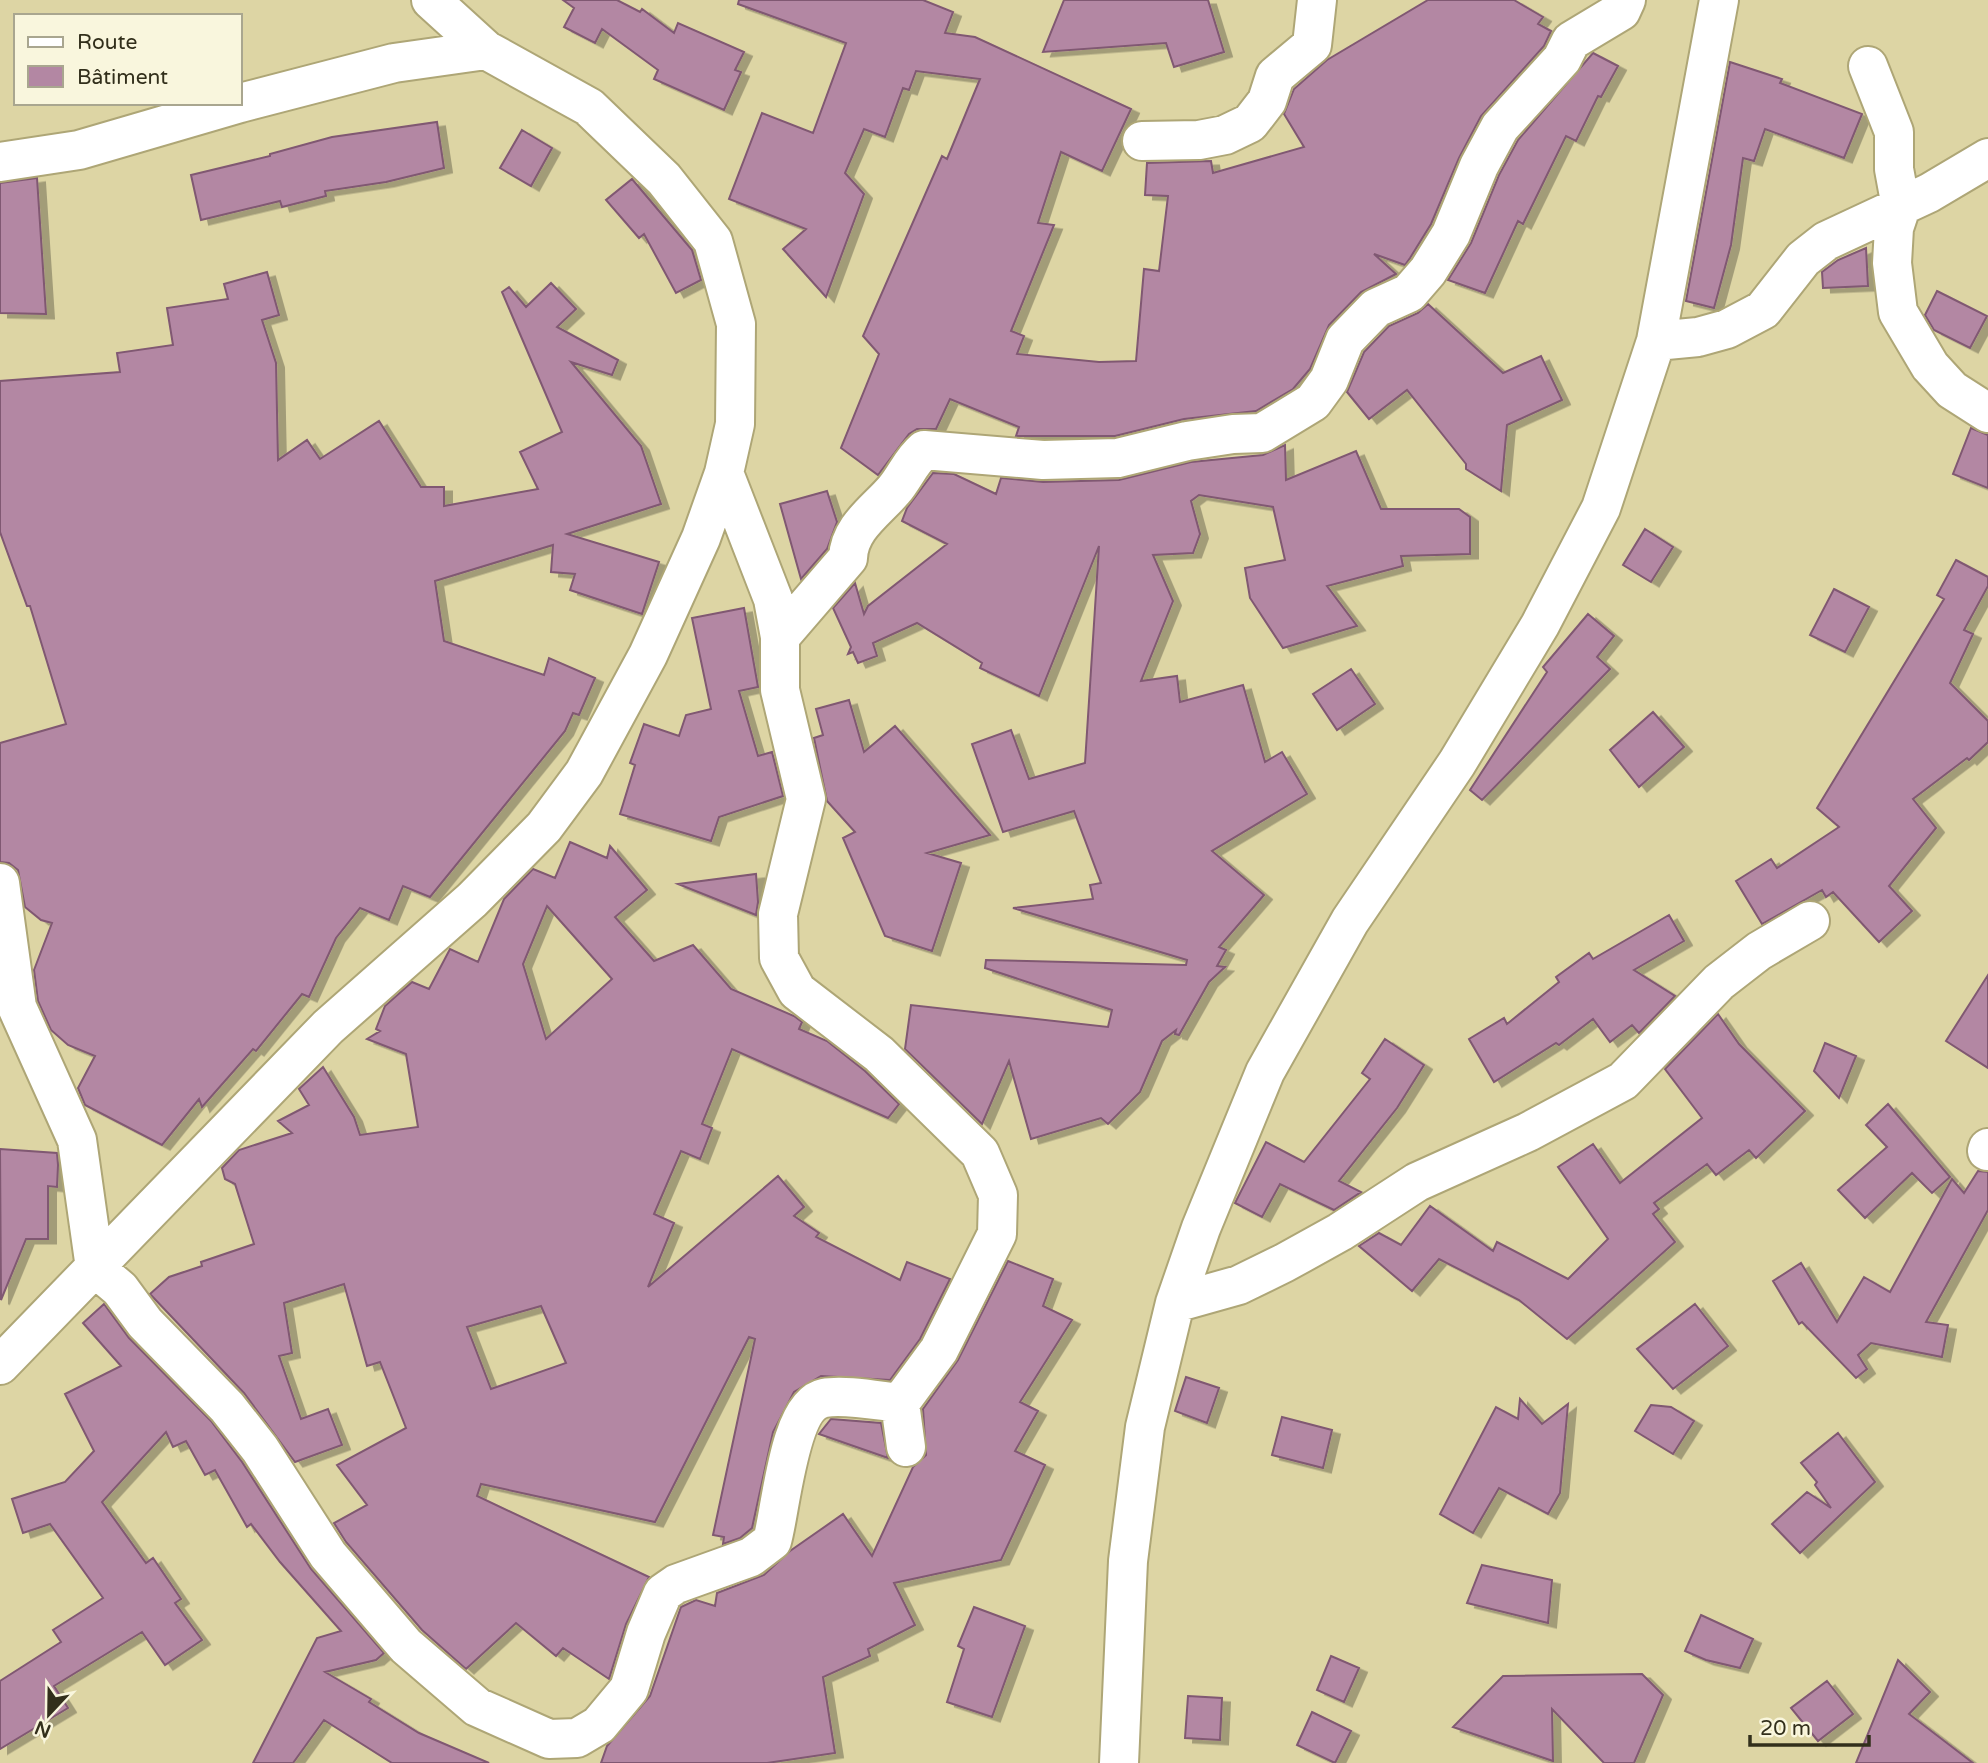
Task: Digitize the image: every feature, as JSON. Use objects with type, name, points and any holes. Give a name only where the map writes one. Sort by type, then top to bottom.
[{"type":"street","points":[[0,1365],[328,1027],[472,900],[544,827],[584,773],[648,656],[701,538],[724,473],[735,424],[736,324],[713,241],[664,179],[589,107],[486,50],[431,0]]},
{"type":"street","points":[[1142,141],[1199,140],[1224,135],[1250,123],[1267,101],[1275,76],[1312,46],[1317,0]]},
{"type":"street","points":[[780,637],[848,558],[849,545],[867,516],[895,489],[924,450],[1043,460],[1118,458],[1187,441],[1262,433],[1313,402],[1329,380],[1345,340],[1376,308],[1409,293],[1428,271],[1451,234],[1479,166],[1500,127],[1562,59],[1571,41],[1621,11],[1626,0]]},
{"type":"street","points":[[1119,1763],[1128,1561],[1145,1427],[1175,1303],[1201,1228],[1265,1072],[1350,921],[1457,763],[1534,636],[1601,508],[1656,341],[1719,0]]},
{"type":"street","points":[[242,102],[394,63],[486,50]]},
{"type":"street","points":[[1868,66],[1895,132],[1894,169],[1901,208],[1894,229],[1892,263],[1898,312],[1930,366],[1952,390],[1988,413]]},
{"type":"street","points":[[0,162],[79,150],[233,105]]},
{"type":"street","points":[[1656,341],[1698,337],[1727,329],[1763,310],[1803,259],[1826,241],[1901,208],[1988,158]]},
{"type":"street","points":[[724,473],[773,599],[780,637],[780,690],[806,799],[778,914],[779,958],[797,991],[879,1054],[980,1153],[998,1195],[997,1234],[939,1350],[900,1403],[906,1447]]},
{"type":"street","points":[[0,883],[17,1007],[76,1140],[95,1268],[120,1289],[145,1323],[227,1407],[260,1448],[328,1555],[406,1646],[477,1707],[549,1739],[577,1738],[598,1725],[629,1689],[646,1633],[663,1594],[676,1584],[751,1557],[772,1541],[792,1441],[811,1404],[823,1398],[900,1403]]},
{"type":"street","points":[[1175,1303],[1238,1285],[1284,1263],[1340,1232],[1417,1182],[1528,1132],[1623,1082],[1656,1044],[1719,982],[1759,951],[1810,921]]},
{"type":"building","points":[[563,0],[617,0],[640,12],[642,9],[674,33],[678,23],[744,52],[735,70],[741,72],[724,110],[654,79],[658,70],[602,29],[595,43],[564,27],[574,8]]},
{"type":"building","points":[[739,0],[923,0],[953,12],[945,33],[975,37],[1131,109],[1102,171],[1061,152],[1038,223],[1054,225],[1011,331],[1024,336],[1017,354],[1099,362],[1136,361],[1144,269],[1159,271],[1168,196],[1145,195],[1147,163],[1211,161],[1213,173],[1304,147],[1284,114],[1294,89],[1327,60],[1428,0],[1514,0],[1543,17],[1538,24],[1551,31],[1544,46],[1481,116],[1459,158],[1431,224],[1405,265],[1374,254],[1396,274],[1361,292],[1329,325],[1310,369],[1293,389],[1256,411],[1184,419],[1115,436],[1016,436],[1019,427],[950,399],[936,429],[917,429],[909,434],[878,475],[841,448],[879,354],[863,336],[942,156],[947,159],[980,79],[916,71],[909,90],[903,88],[885,137],[864,129],[845,173],[864,194],[826,297],[783,249],[806,229],[729,199],[762,113],[813,133],[846,43],[738,4]]},
{"type":"building","points":[[1064,0],[1208,0],[1224,52],[1174,67],[1166,43],[1043,52]]},
{"type":"building","points":[[1593,53],[1618,66],[1601,97],[1598,96],[1576,141],[1566,136],[1523,224],[1518,221],[1485,293],[1448,280],[1471,243],[1499,175],[1518,140]]},
{"type":"building","points":[[1730,62],[1782,79],[1780,83],[1862,114],[1844,158],[1765,129],[1754,161],[1743,158],[1731,245],[1714,308],[1686,301]]},
{"type":"building","points":[[437,122],[444,168],[386,182],[325,191],[326,196],[282,207],[280,201],[201,220],[191,175],[270,156],[332,137]]},
{"type":"building","points":[[522,130],[552,148],[531,186],[500,168]]},
{"type":"building","points":[[37,178],[46,314],[0,313],[0,183]]},
{"type":"building","points":[[632,179],[692,250],[701,280],[676,293],[644,234],[639,238],[606,200]]},
{"type":"building","points":[[1866,248],[1868,286],[1823,288],[1822,272],[1838,260]]},
{"type":"building","points":[[267,272],[279,315],[262,320],[276,363],[278,460],[307,440],[320,459],[379,421],[421,487],[444,487],[444,506],[538,489],[520,452],[562,432],[502,292],[509,287],[526,307],[551,283],[576,309],[557,327],[618,360],[612,375],[571,362],[641,446],[661,504],[567,534],[659,562],[642,614],[570,590],[575,574],[551,572],[553,545],[435,581],[444,641],[544,675],[549,658],[595,678],[579,715],[573,713],[565,731],[430,897],[403,886],[389,920],[360,908],[336,938],[309,997],[302,994],[256,1051],[253,1049],[202,1107],[199,1099],[162,1145],[85,1105],[78,1088],[95,1056],[68,1045],[51,1030],[38,1001],[34,970],[52,923],[41,920],[25,907],[18,870],[9,863],[0,862],[0,743],[66,724],[30,606],[27,606],[0,532],[0,381],[120,372],[117,353],[173,345],[167,308],[228,299],[224,284]]},
{"type":"building","points":[[1937,291],[1987,316],[1970,348],[1934,330],[1925,315]]},
{"type":"building","points":[[1428,304],[1503,373],[1541,356],[1562,400],[1507,425],[1501,491],[1466,469],[1466,464],[1407,390],[1369,419],[1347,392],[1364,352],[1389,326],[1418,313]]},
{"type":"building","points":[[1971,428],[1988,435],[1988,488],[1953,474]]},
{"type":"building","points":[[1285,445],[1286,480],[1356,451],[1381,509],[1459,509],[1470,517],[1470,554],[1401,556],[1403,566],[1327,586],[1357,626],[1283,648],[1250,598],[1245,568],[1285,560],[1273,507],[1199,495],[1191,501],[1200,534],[1193,553],[1153,555],[1173,601],[1141,681],[1177,676],[1180,702],[1243,685],[1265,762],[1282,752],[1307,794],[1212,851],[1264,895],[1219,947],[1226,950],[1217,966],[1225,967],[1209,982],[1179,1035],[1175,1034],[1176,1030],[1162,1041],[1140,1092],[1108,1124],[1101,1118],[1031,1139],[1009,1061],[982,1124],[905,1049],[911,1005],[1108,1027],[1112,1010],[985,968],[986,960],[1186,965],[1187,960],[1013,908],[1093,899],[1090,885],[1101,883],[1074,811],[1003,832],[972,744],[1011,730],[1029,779],[1085,763],[1099,546],[1039,696],[980,668],[982,663],[917,623],[873,643],[877,656],[858,663],[853,652],[848,654],[851,647],[833,608],[855,583],[864,614],[868,606],[947,544],[902,521],[907,508],[933,473],[954,474],[996,494],[1001,478],[1043,482],[1119,480],[1191,462],[1263,455]]},
{"type":"building","points":[[827,491],[837,522],[827,549],[801,579],[780,504]]},
{"type":"building","points":[[1645,529],[1673,547],[1651,582],[1623,565]]},
{"type":"building","points":[[1956,560],[1988,577],[1988,586],[1964,630],[1973,634],[1950,683],[1988,721],[1988,742],[1969,760],[1967,758],[1913,799],[1936,828],[1889,886],[1912,911],[1879,942],[1833,892],[1826,897],[1822,890],[1762,924],[1736,881],[1771,859],[1777,868],[1839,827],[1817,808],[1944,599],[1937,595]]},
{"type":"building","points":[[1834,589],[1869,607],[1845,652],[1810,635]]},
{"type":"building","points":[[744,608],[758,687],[739,691],[758,756],[772,752],[783,796],[719,817],[711,841],[620,814],[635,765],[630,763],[644,724],[679,736],[686,715],[711,709],[692,618]]},
{"type":"building","points":[[1588,614],[1614,636],[1597,657],[1610,669],[1482,800],[1470,790],[1547,672],[1543,667]]},
{"type":"building","points":[[1351,669],[1375,704],[1337,730],[1313,694]]},
{"type":"building","points":[[849,700],[864,752],[895,726],[990,835],[927,853],[961,863],[932,951],[885,936],[843,838],[855,832],[827,801],[814,738],[823,735],[816,709]]},
{"type":"building","points":[[1653,712],[1684,747],[1639,787],[1610,750]]},
{"type":"building","points":[[570,842],[607,858],[610,846],[647,890],[615,917],[654,961],[693,945],[731,989],[794,1016],[802,1022],[799,1029],[827,1041],[865,1071],[899,1104],[888,1118],[732,1049],[702,1124],[712,1128],[700,1159],[681,1151],[654,1214],[674,1223],[648,1287],[778,1176],[804,1207],[794,1216],[819,1233],[816,1237],[900,1280],[907,1262],[950,1279],[920,1339],[890,1380],[821,1376],[794,1392],[773,1432],[752,1528],[740,1538],[723,1544],[724,1537],[713,1535],[755,1339],[749,1337],[655,1522],[481,1484],[477,1496],[649,1577],[626,1624],[609,1679],[563,1648],[556,1656],[516,1623],[466,1669],[422,1630],[346,1542],[334,1523],[367,1505],[337,1465],[406,1428],[380,1362],[367,1366],[344,1284],[284,1303],[292,1353],[279,1356],[301,1419],[328,1409],[342,1445],[295,1462],[244,1393],[150,1294],[169,1277],[202,1266],[201,1262],[254,1244],[235,1184],[225,1179],[222,1168],[239,1150],[292,1133],[278,1121],[309,1105],[299,1089],[323,1067],[354,1117],[360,1135],[418,1127],[406,1054],[367,1039],[380,1031],[376,1029],[385,1006],[412,982],[429,989],[450,949],[478,962],[504,899],[533,869],[555,878]],"holes":[[[547,906],[612,979],[546,1039],[523,964]],[[541,1306],[566,1363],[491,1389],[467,1327]]]},
{"type":"building","points":[[756,874],[756,915],[678,884]]},
{"type":"building","points":[[1669,915],[1684,941],[1634,970],[1675,996],[1639,1033],[1632,1025],[1610,1042],[1593,1019],[1559,1045],[1556,1043],[1494,1082],[1469,1039],[1504,1018],[1507,1024],[1559,982],[1556,977],[1589,953],[1593,959]]},
{"type":"building","points":[[1988,975],[1988,1068],[1946,1041]]},
{"type":"building","points":[[1718,1014],[1739,1044],[1805,1111],[1756,1158],[1749,1150],[1716,1175],[1707,1164],[1654,1203],[1659,1209],[1653,1214],[1675,1242],[1567,1339],[1519,1300],[1439,1259],[1412,1291],[1359,1246],[1379,1233],[1401,1245],[1430,1206],[1493,1251],[1497,1242],[1568,1279],[1608,1239],[1558,1167],[1593,1144],[1620,1183],[1702,1118],[1665,1069]]},
{"type":"building","points":[[1385,1039],[1424,1065],[1397,1108],[1339,1181],[1361,1192],[1334,1210],[1280,1184],[1262,1217],[1235,1203],[1266,1142],[1304,1162],[1370,1079],[1362,1073]]},
{"type":"building","points":[[1825,1043],[1856,1056],[1839,1098],[1814,1071]]},
{"type":"building","points":[[1888,1104],[1950,1177],[1932,1193],[1912,1173],[1865,1218],[1838,1190],[1887,1147],[1866,1125]]},
{"type":"building","points":[[0,1149],[57,1153],[58,1165],[57,1187],[48,1186],[48,1239],[26,1239],[1,1300]]},
{"type":"building","points":[[1978,1171],[1988,1172],[1988,1210],[1926,1322],[1948,1325],[1942,1357],[1871,1343],[1858,1355],[1867,1369],[1856,1378],[1802,1322],[1799,1324],[1773,1281],[1801,1263],[1837,1322],[1864,1277],[1890,1292],[1952,1179],[1964,1193]]},
{"type":"building","points":[[1008,1261],[1053,1279],[1043,1306],[1072,1320],[1020,1402],[1038,1411],[1015,1451],[1045,1465],[1001,1560],[894,1583],[915,1625],[868,1649],[870,1656],[823,1677],[835,1753],[767,1763],[601,1763],[607,1746],[650,1696],[681,1607],[696,1600],[715,1606],[717,1593],[764,1575],[790,1551],[843,1514],[872,1556],[913,1467],[926,1455],[923,1409],[958,1360]]},
{"type":"building","points":[[104,1304],[129,1338],[211,1421],[242,1462],[311,1569],[384,1653],[376,1660],[325,1672],[371,1699],[369,1702],[419,1733],[489,1763],[392,1763],[324,1720],[293,1763],[253,1763],[317,1638],[341,1631],[280,1562],[251,1524],[247,1527],[215,1470],[205,1475],[186,1441],[173,1447],[166,1432],[102,1502],[146,1563],[153,1558],[181,1599],[175,1603],[202,1640],[165,1665],[142,1632],[54,1686],[68,1708],[0,1749],[0,1681],[61,1642],[53,1630],[103,1598],[50,1524],[23,1533],[12,1499],[65,1482],[94,1451],[65,1394],[121,1366],[83,1323]]},
{"type":"building","points":[[1695,1304],[1728,1346],[1673,1389],[1637,1349]]},
{"type":"building","points":[[1186,1377],[1219,1388],[1207,1423],[1175,1411]]},
{"type":"building","points":[[1520,1399],[1542,1424],[1568,1404],[1560,1493],[1548,1514],[1499,1488],[1473,1533],[1440,1514],[1496,1407],[1518,1419]]},
{"type":"building","points":[[1651,1405],[1671,1407],[1694,1421],[1673,1454],[1635,1431]]},
{"type":"building","points":[[1282,1417],[1332,1430],[1323,1468],[1272,1455]]},
{"type":"building","points":[[831,1419],[881,1423],[888,1458],[819,1434]]},
{"type":"building","points":[[1838,1433],[1875,1482],[1800,1553],[1772,1524],[1807,1492],[1831,1508],[1815,1485],[1817,1482],[1801,1463]]},
{"type":"building","points":[[1482,1565],[1552,1580],[1548,1623],[1467,1603]]},
{"type":"building","points":[[974,1607],[1025,1626],[992,1717],[947,1702],[964,1649],[958,1646]]},
{"type":"building","points":[[1701,1615],[1753,1639],[1740,1668],[1706,1660],[1685,1651]]},
{"type":"building","points":[[1331,1656],[1359,1668],[1344,1702],[1317,1690]]},
{"type":"building","points":[[1898,1660],[1930,1692],[1909,1714],[1973,1763],[1856,1763]]},
{"type":"building","points":[[1642,1674],[1663,1695],[1634,1763],[1604,1763],[1552,1709],[1553,1761],[1453,1727],[1503,1676]]},
{"type":"building","points":[[1827,1681],[1853,1714],[1818,1741],[1791,1708]]},
{"type":"building","points":[[1188,1696],[1222,1698],[1220,1740],[1185,1738]]},
{"type":"building","points":[[1312,1712],[1351,1731],[1335,1763],[1297,1745]]}]
